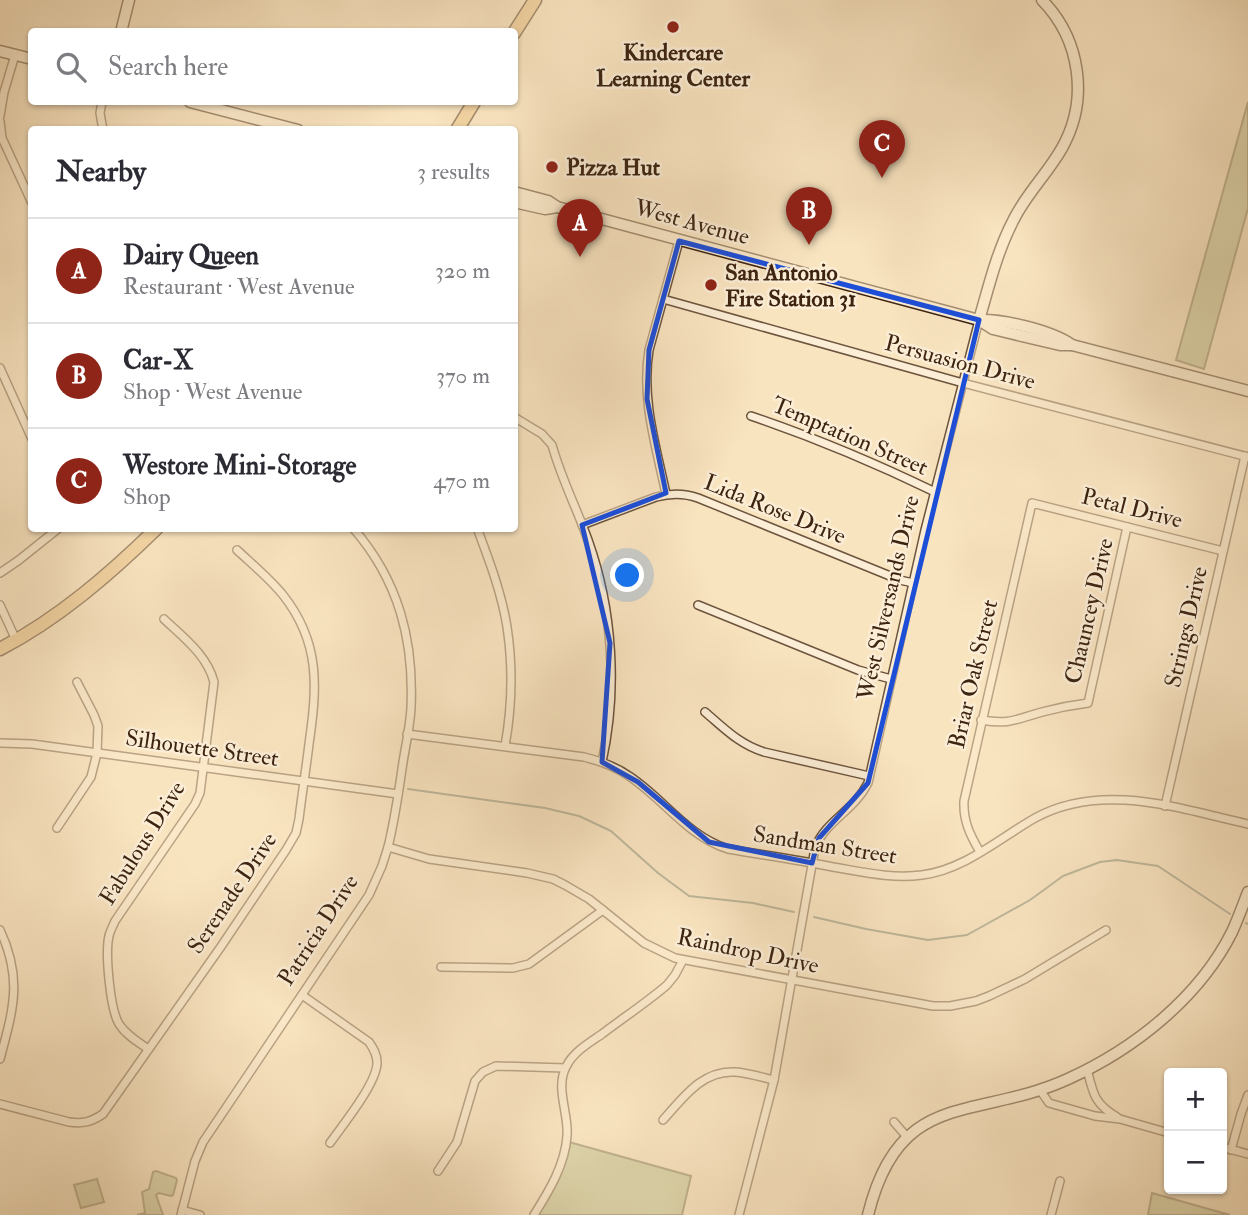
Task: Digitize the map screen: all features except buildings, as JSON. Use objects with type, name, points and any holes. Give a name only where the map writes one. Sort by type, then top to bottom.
[{"type":"main road","points":[[122,28],[129,0]]},
{"type":"main road","points":[[517,28],[535,0]]},
{"type":"main road","name":"West Silversands Drive","points":[[979,320],[1002,244],[1030,192],[1061,150],[1075,115],[1079,89],[1072,48],[1056,16],[1042,0]]},
{"type":"main road","points":[[0,51],[28,59]]},
{"type":"main road","points":[[202,105],[283,126]]},
{"type":"main road","points":[[460,126],[472,105]]},
{"type":"main road","name":"West Avenue","points":[[518,192],[548,201],[557,207],[679,241],[979,320],[995,319],[1061,337],[1072,345],[1248,391]]},
{"type":"main road","name":"West Avenue","points":[[518,203],[545,209],[557,207]]},
{"type":"main road","points":[[0,649],[43,624],[81,595],[153,532]]},
{"type":"main road","points":[[868,1215],[883,1171],[893,1154],[924,1124],[950,1112],[1040,1090],[1087,1069],[1152,1027],[1175,1007],[1215,960],[1231,933],[1248,892]]},
{"type":"street","points":[[15,55],[4,92],[0,119],[2,138],[28,194]]},
{"type":"street","points":[[101,105],[102,126]]},
{"type":"street","points":[[666,494],[649,414],[646,382],[649,350],[679,241]]},
{"type":"street","name":"Persuasion Drive","points":[[663,299],[963,383],[1246,456]]},
{"type":"street","name":"West Silversands Drive","points":[[739,1215],[774,1080],[812,863],[819,838],[855,803],[869,776],[934,492],[979,320]]},
{"type":"street","points":[[0,368],[28,430]]},
{"type":"street","name":"Temptation Street","points":[[751,416],[840,450],[934,492]]},
{"type":"street","points":[[518,419],[542,434],[552,445],[593,557],[604,600],[611,677],[607,743],[602,762]]},
{"type":"street","name":"Strings Drive","points":[[1165,806],[1246,456]]},
{"type":"street","name":"Lida Rose Drive","points":[[582,525],[666,494],[680,493],[913,583]]},
{"type":"street","name":"Petal Drive","points":[[1032,503],[1223,551]]},
{"type":"street","name":"Briar Oak Street","points":[[980,852],[968,831],[964,801],[1032,503]]},
{"type":"street","name":"Chauncey Drive","points":[[981,720],[1011,722],[1041,712],[1088,703],[1127,527]]},
{"type":"street","points":[[0,573],[54,532]]},
{"type":"street","name":"Patricia Drive","points":[[181,1213],[203,1142],[369,895],[388,847],[411,710],[411,661],[407,633],[393,588],[370,549],[356,532]]},
{"type":"street","points":[[478,532],[498,587],[507,625],[511,675],[505,747]]},
{"type":"street","name":"Serenade Drive","points":[[0,1104],[80,1124],[90,1122],[103,1114],[220,948],[296,833],[315,686],[312,656],[298,620],[287,601],[237,550]]},
{"type":"street","points":[[0,605],[16,640]]},
{"type":"street","points":[[698,605],[858,670],[891,679]]},
{"type":"street","name":"Fabulous Drive","points":[[148,1049],[128,1034],[115,1018],[111,1003],[107,948],[109,936],[122,909],[200,793],[214,682],[212,672],[201,655],[164,619]]},
{"type":"street","points":[[57,828],[91,777],[97,753],[98,726],[76,682]]},
{"type":"street","points":[[705,712],[749,747],[869,776]]},
{"type":"street","name":"Sandman Street","points":[[407,734],[584,757],[602,762],[628,775],[709,842],[728,849],[879,875],[908,877],[943,870],[980,852],[1037,817],[1072,804],[1090,801],[1119,800],[1165,806],[1248,824]]},
{"type":"street","name":"Silhouette Street","points":[[0,743],[32,744],[398,794]]},
{"type":"street","name":"Raindrop Drive","points":[[388,847],[439,861],[540,875],[565,885],[603,910],[644,943],[683,960],[933,1006],[950,1006],[983,999],[1025,979],[1106,930]]},
{"type":"street","points":[[441,967],[513,968],[529,964],[603,910]]},
{"type":"street","points":[[0,930],[10,955],[14,994],[0,1059]]},
{"type":"street","points":[[534,1215],[553,1185],[566,1146],[568,1132],[562,1095],[565,1068],[581,1049],[667,985],[683,960]]},
{"type":"street","points":[[302,995],[369,1042],[377,1061],[377,1071],[371,1084],[330,1143]]},
{"type":"street","points":[[438,1171],[457,1142],[475,1081],[483,1072],[496,1066],[565,1068]]},
{"type":"street","points":[[1087,1069],[1095,1099],[1104,1110],[1120,1119]]},
{"type":"street","points":[[663,1120],[692,1088],[718,1073],[738,1072],[774,1080]]},
{"type":"street","points":[[1040,1090],[1049,1103],[1164,1132]]},
{"type":"street","points":[[1231,1150],[1248,1095]]},
{"type":"street","points":[[894,1122],[907,1138]]},
{"type":"street","points":[[1227,1149],[1248,1154]]},
{"type":"street","points":[[1051,1215],[1059,1181]]},
{"type":"street","points":[[181,1213],[200,1215]]},
{"type":"highlighted area","points":[[679,241],[979,320],[868,783],[819,838],[812,863],[709,842],[638,782],[602,762],[610,643],[582,525],[666,493],[647,399],[649,350]]},
{"type":"green space","points":[[1248,102],[1248,208],[1204,369],[1176,360]]},
{"type":"green space","points":[[569,1142],[691,1176],[682,1215],[538,1215],[556,1180]]},
{"type":"green space","points":[[153,1172],[176,1178],[173,1195],[156,1195],[163,1215],[137,1215],[145,1213],[142,1192],[149,1189]]},
{"type":"green space","points":[[97,1179],[104,1202],[81,1208],[74,1185]]},
{"type":"green space","points":[[1152,1193],[1230,1215],[1148,1215]]},
{"type":"waterway","points":[[408,789],[545,808],[579,816],[611,831],[658,873],[689,896],[753,903],[794,912]]},
{"type":"waterway","points":[[814,917],[928,940],[967,935],[1030,900],[1063,876],[1100,862],[1117,860],[1158,866],[1230,914]]},
{"type":"place","name":"Kindercare Learning Center","points":[[673,27]]},
{"type":"place","name":"Pizza Hut","points":[[552,167]]},
{"type":"place","name":"Westore Mini-Storage","points":[[882,178]]},
{"type":"place","name":"Car-X","points":[[809,245]]},
{"type":"place","name":"Dairy Queen","points":[[580,257]]},
{"type":"place","name":"San Antonio Fire Station 31","points":[[711,285]]}]
